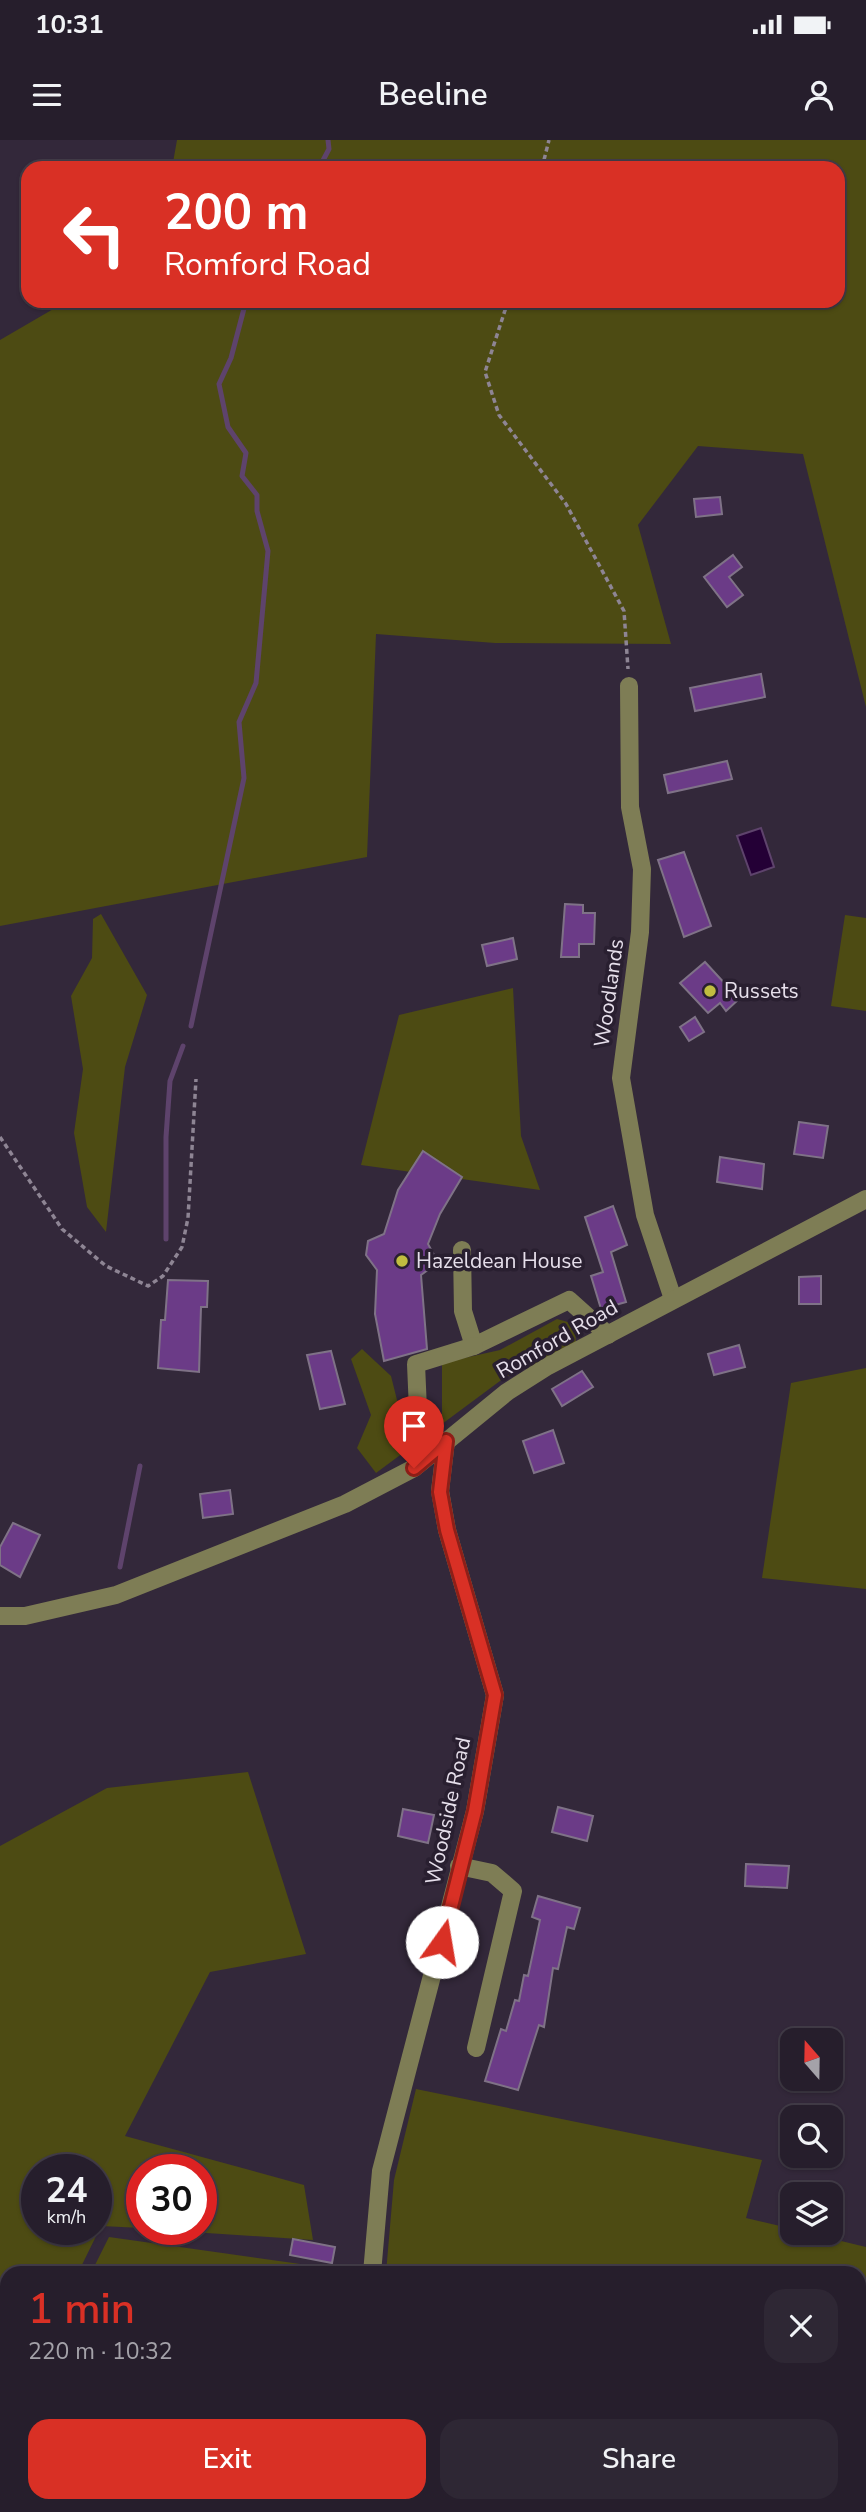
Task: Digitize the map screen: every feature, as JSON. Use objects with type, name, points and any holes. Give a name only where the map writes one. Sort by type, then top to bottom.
[{"type":"street","name":"Woodlands","points":[[629,686],[629,807],[641,881],[640,932],[621,1078],[645,1215],[673,1299]]},
{"type":"street","name":"Romford Road","points":[[0,1616],[25,1616],[117,1595],[345,1504],[414,1468],[508,1392],[548,1366],[866,1199]]},
{"type":"street","points":[[462,1250],[463,1311],[474,1346]]},
{"type":"street","points":[[418,1410],[416,1364],[474,1346],[569,1300],[608,1335]]},
{"type":"street","name":"Woodside Road","points":[[373,2266],[381,2171],[475,1811],[495,1695],[447,1530],[440,1492],[446,1441]]},
{"type":"street","points":[[460,1866],[492,1873],[513,1891],[476,2048]]},
{"type":"path","points":[[544,161],[549,140]]},
{"type":"path","points":[[506,308],[485,372],[499,415],[566,504],[624,611],[629,686]]},
{"type":"path","points":[[0,1137],[62,1229],[106,1266],[148,1286],[163,1276],[183,1247],[188,1218],[196,1079]]},
{"type":"shaded area","points":[[177,140],[866,140],[866,707],[803,454],[698,446],[638,525],[671,644],[495,643],[376,634],[367,857],[0,926],[0,340],[55,308],[845,308],[845,161],[173,161]]},
{"type":"shaded area","points":[[761,828],[774,867],[751,875],[737,836]]},
{"type":"shaded area","points":[[101,914],[147,995],[125,1067],[106,1232],[87,1207],[74,1133],[83,1069],[71,996],[92,958],[93,919]]},
{"type":"shaded area","points":[[845,915],[866,918],[866,1011],[831,1006]]},
{"type":"shaded area","points":[[513,988],[521,1136],[540,1190],[361,1165],[399,1015]]},
{"type":"shaded area","points":[[557,1319],[575,1324],[576,1345],[504,1378],[376,1473],[357,1448],[371,1415],[351,1359],[362,1349],[391,1376],[402,1420],[442,1414],[442,1363],[500,1350]]},
{"type":"shaded area","points":[[866,1368],[866,1589],[762,1578],[791,1383]]},
{"type":"shaded area","points":[[248,1772],[306,1954],[210,1972],[125,2136],[191,2154],[126,2154],[126,2227],[112,2227],[112,2154],[21,2154],[21,2245],[92,2245],[81,2266],[0,2266],[0,1846],[107,1788]]},
{"type":"shaded area","points":[[416,2089],[762,2160],[746,2218],[780,2226],[780,2245],[843,2245],[843,2241],[866,2247],[866,2266],[387,2266],[394,2180]]},
{"type":"shaded area","points":[[217,2161],[304,2185],[313,2240],[217,2234]]},
{"type":"shaded area","points":[[112,2237],[126,2239],[126,2245],[166,2245],[315,2266],[94,2266],[105,2245],[112,2245]]},
{"type":"building","points":[[720,497],[722,514],[696,517],[694,499]]},
{"type":"building","points":[[733,555],[742,567],[729,577],[743,595],[727,607],[704,577]]},
{"type":"building","points":[[761,674],[765,697],[695,711],[690,688]]},
{"type":"building","points":[[727,761],[732,779],[668,793],[664,775]]},
{"type":"building","points":[[684,852],[711,926],[684,937],[658,860]]},
{"type":"building","points":[[565,904],[583,905],[583,913],[595,913],[594,944],[579,944],[579,957],[561,957]]},
{"type":"building","points":[[513,938],[517,959],[487,966],[482,945]]},
{"type":"building","name":"Russets","points":[[705,962],[739,999],[726,1011],[720,1003],[708,1013],[680,983]]},
{"type":"building","points":[[695,1017],[704,1032],[689,1041],[680,1027]]},
{"type":"building","points":[[799,1122],[828,1126],[823,1158],[794,1154]]},
{"type":"building","name":"Hazeldean House","points":[[423,1151],[462,1177],[440,1214],[428,1244],[434,1255],[432,1267],[421,1275],[427,1349],[384,1361],[375,1314],[377,1270],[366,1255],[368,1241],[384,1234],[398,1190]]},
{"type":"building","points":[[720,1157],[764,1164],[762,1189],[717,1182]]},
{"type":"building","points":[[613,1206],[627,1245],[611,1252],[626,1302],[601,1309],[591,1276],[603,1272],[585,1217]]},
{"type":"building","points":[[821,1276],[821,1304],[799,1304],[799,1277]]},
{"type":"building","points":[[168,1280],[208,1281],[207,1307],[201,1307],[199,1372],[158,1368],[161,1320],[165,1320]]},
{"type":"building","points":[[739,1345],[745,1367],[714,1375],[708,1354]]},
{"type":"building","points":[[331,1351],[345,1404],[320,1409],[307,1355]]},
{"type":"building","points":[[582,1371],[593,1387],[562,1406],[552,1389]]},
{"type":"building","points":[[553,1430],[564,1463],[534,1473],[523,1441]]},
{"type":"building","points":[[230,1490],[233,1514],[203,1518],[200,1494]]},
{"type":"building","points":[[13,1523],[40,1535],[20,1577],[0,1565],[0,1547]]},
{"type":"building","points":[[558,1807],[593,1816],[587,1841],[552,1832]]},
{"type":"building","points":[[403,1809],[434,1815],[428,1843],[398,1836]]},
{"type":"building","points":[[746,1864],[789,1866],[787,1888],[745,1886]]},
{"type":"building","points":[[538,1896],[580,1908],[574,1929],[567,1927],[558,1969],[553,1968],[544,2027],[539,2025],[518,2090],[485,2081],[501,2029],[506,2031],[515,2000],[519,2001],[524,1975],[528,1976],[540,1920],[532,1917]]},
{"type":"building","points":[[293,2239],[335,2247],[332,2263],[290,2255]]},
{"type":"waterway","points":[[323,161],[329,149],[328,140]]},
{"type":"waterway","points":[[191,1026],[244,778],[239,722],[256,683],[268,551],[257,511],[257,495],[242,476],[246,453],[228,427],[219,384],[231,358],[244,308]]},
{"type":"waterway","points":[[166,1239],[166,1137],[170,1081],[183,1046]]},
{"type":"waterway","points":[[120,1567],[140,1466]]},
{"type":"place","name":"Russets","points":[[710,991]]},
{"type":"place","name":"Hazeldean House","points":[[402,1261]]},
{"type":"route","points":[[414,1468],[446,1441],[440,1492],[447,1530],[495,1695],[475,1811],[442,1942]]}]
